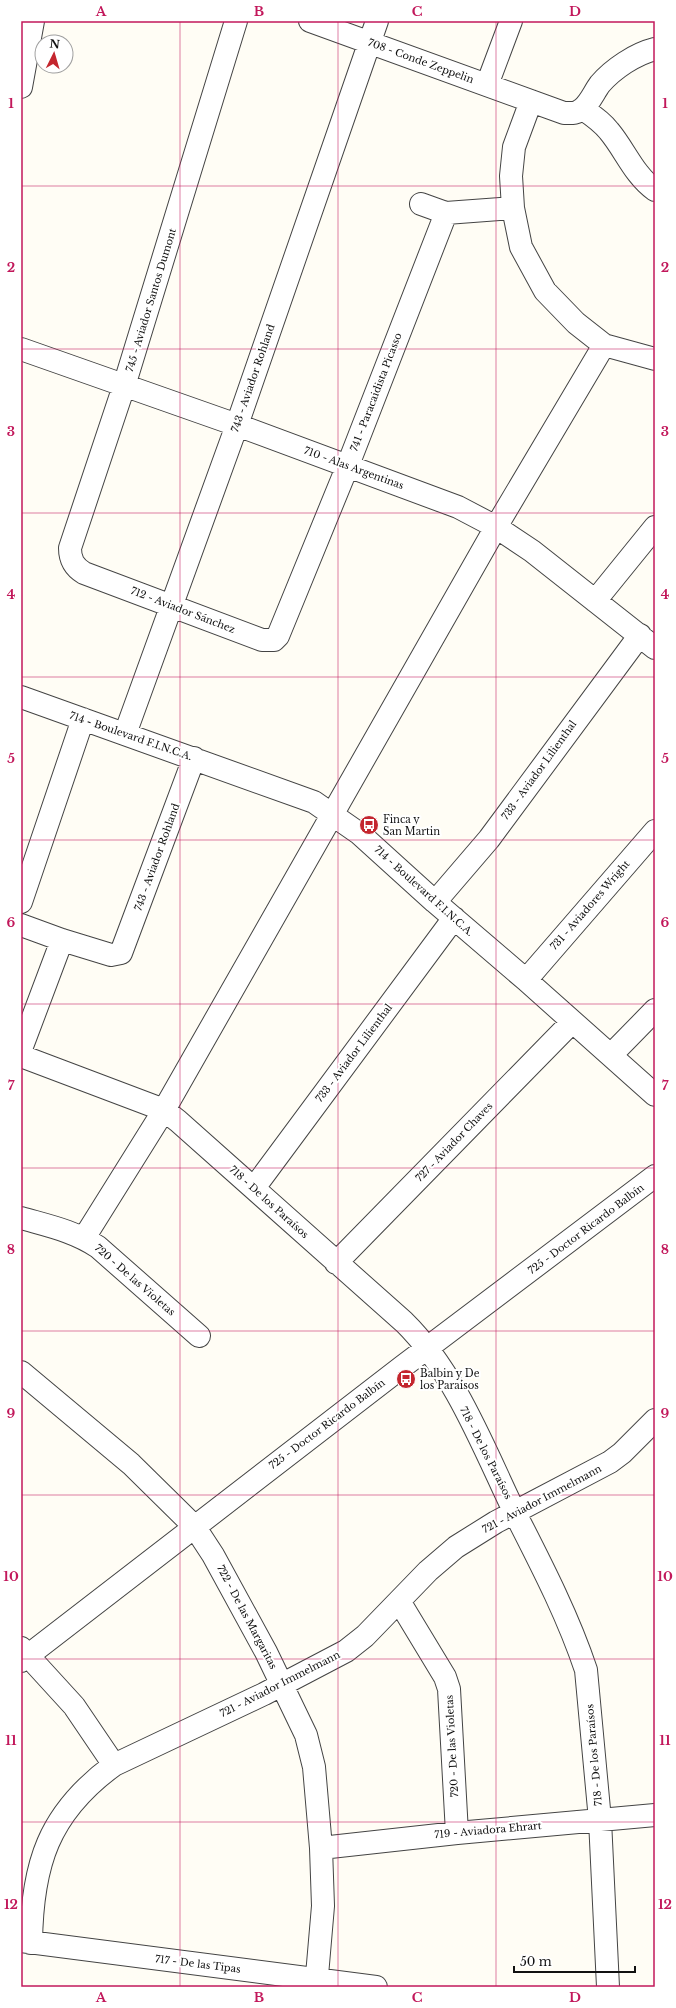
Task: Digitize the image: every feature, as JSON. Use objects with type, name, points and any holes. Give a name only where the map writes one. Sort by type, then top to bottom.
[{"type":"street","points":[[21,87],[33,21]]},
{"type":"street","name":"745 - Aviador Santos Dumont","points":[[84,573],[72,563],[70,548],[124,386],[236,21]]},
{"type":"street","name":"708 - Conde Zeppelin","points":[[310,21],[564,113],[574,114],[583,109]]},
{"type":"street","name":"743 - Aviador Rohland","points":[[125,734],[237,425],[377,21]]},
{"type":"street","points":[[487,85],[511,21]]},
{"type":"street","points":[[655,49],[637,57],[611,74],[600,84],[583,109],[600,121],[610,131],[636,171],[648,185],[655,190]]},
{"type":"street","points":[[531,101],[514,148],[511,176],[513,208],[521,247],[545,290],[576,322],[604,345],[655,359]]},
{"type":"street","points":[[421,204],[446,213],[513,208]]},
{"type":"street","name":"741 - Paracaidista Picasso","points":[[281,632],[446,213]]},
{"type":"street","points":[[84,1238],[164,1110],[496,527],[604,345]]},
{"type":"street","name":"710 - Alas Argentinas","points":[[21,349],[348,465],[458,507],[496,527],[532,551],[647,641]]},
{"type":"street","points":[[595,600],[655,527]]},
{"type":"street","name":"712 - Aviador Sánchez","points":[[84,573],[262,640],[274,640],[281,632]]},
{"type":"street","name":"733 - Aviador Lilienthal","points":[[435,902],[489,839],[647,641]]},
{"type":"street","name":"714 - Boulevard F.I.N.C.A.","points":[[21,697],[314,802],[360,834],[435,902],[526,980],[655,1095]]},
{"type":"street","points":[[21,902],[83,719]]},
{"type":"street","name":"743 - Aviador Rohland","points":[[62,940],[111,955],[119,955],[123,950],[194,758]]},
{"type":"street","name":"731 - Aviadores Wright","points":[[526,980],[655,831]]},
{"type":"street","name":"733 - Aviador Lilienthal","points":[[254,1188],[454,918]]},
{"type":"street","points":[[21,925],[62,940],[21,1049]]},
{"type":"street","points":[[611,1055],[655,1010]]},
{"type":"street","name":"727 - Aviador Chaves","points":[[336,1263],[572,1022]]},
{"type":"street","name":"718 - De los Paraísos","points":[[21,1056],[164,1110],[404,1322],[428,1348],[450,1382],[546,1575],[580,1650],[586,1670],[600,1820],[608,1987]]},
{"type":"street","name":"725 - Doctor Ricardo Balbín","points":[[23,1655],[655,1176]]},
{"type":"street","name":"720 - De las Violetas","points":[[21,1218],[66,1230],[84,1238],[98,1247],[199,1336]]},
{"type":"street","name":"722 - De las Margaritas","points":[[21,1372],[131,1464],[194,1526],[217,1562],[266,1652],[282,1685],[306,1735],[314,1767],[321,1848],[323,1906],[316,1983]]},
{"type":"street","name":"721 - Aviador Immelmann","points":[[26,1942],[36,1874],[44,1851],[67,1809],[84,1790],[114,1765],[282,1685],[346,1651],[365,1636],[428,1571],[456,1548],[496,1522],[610,1462],[654,1424]]},
{"type":"street","name":"720 - De las Violetas","points":[[399,1601],[445,1677],[449,1689],[457,1833]]},
{"type":"street","points":[[23,1655],[74,1706],[114,1765]]},
{"type":"street","name":"719 - Aviadora Ehrart","points":[[321,1848],[457,1833],[655,1815]]},
{"type":"street","name":"717 - De las Tipas","points":[[26,1942],[316,1983],[376,1987]]},
{"type":"place","name":"Finca y San Martin","points":[[369,825]]},
{"type":"place","name":"Balbin y De los Paraisos","points":[[406,1379]]}]
